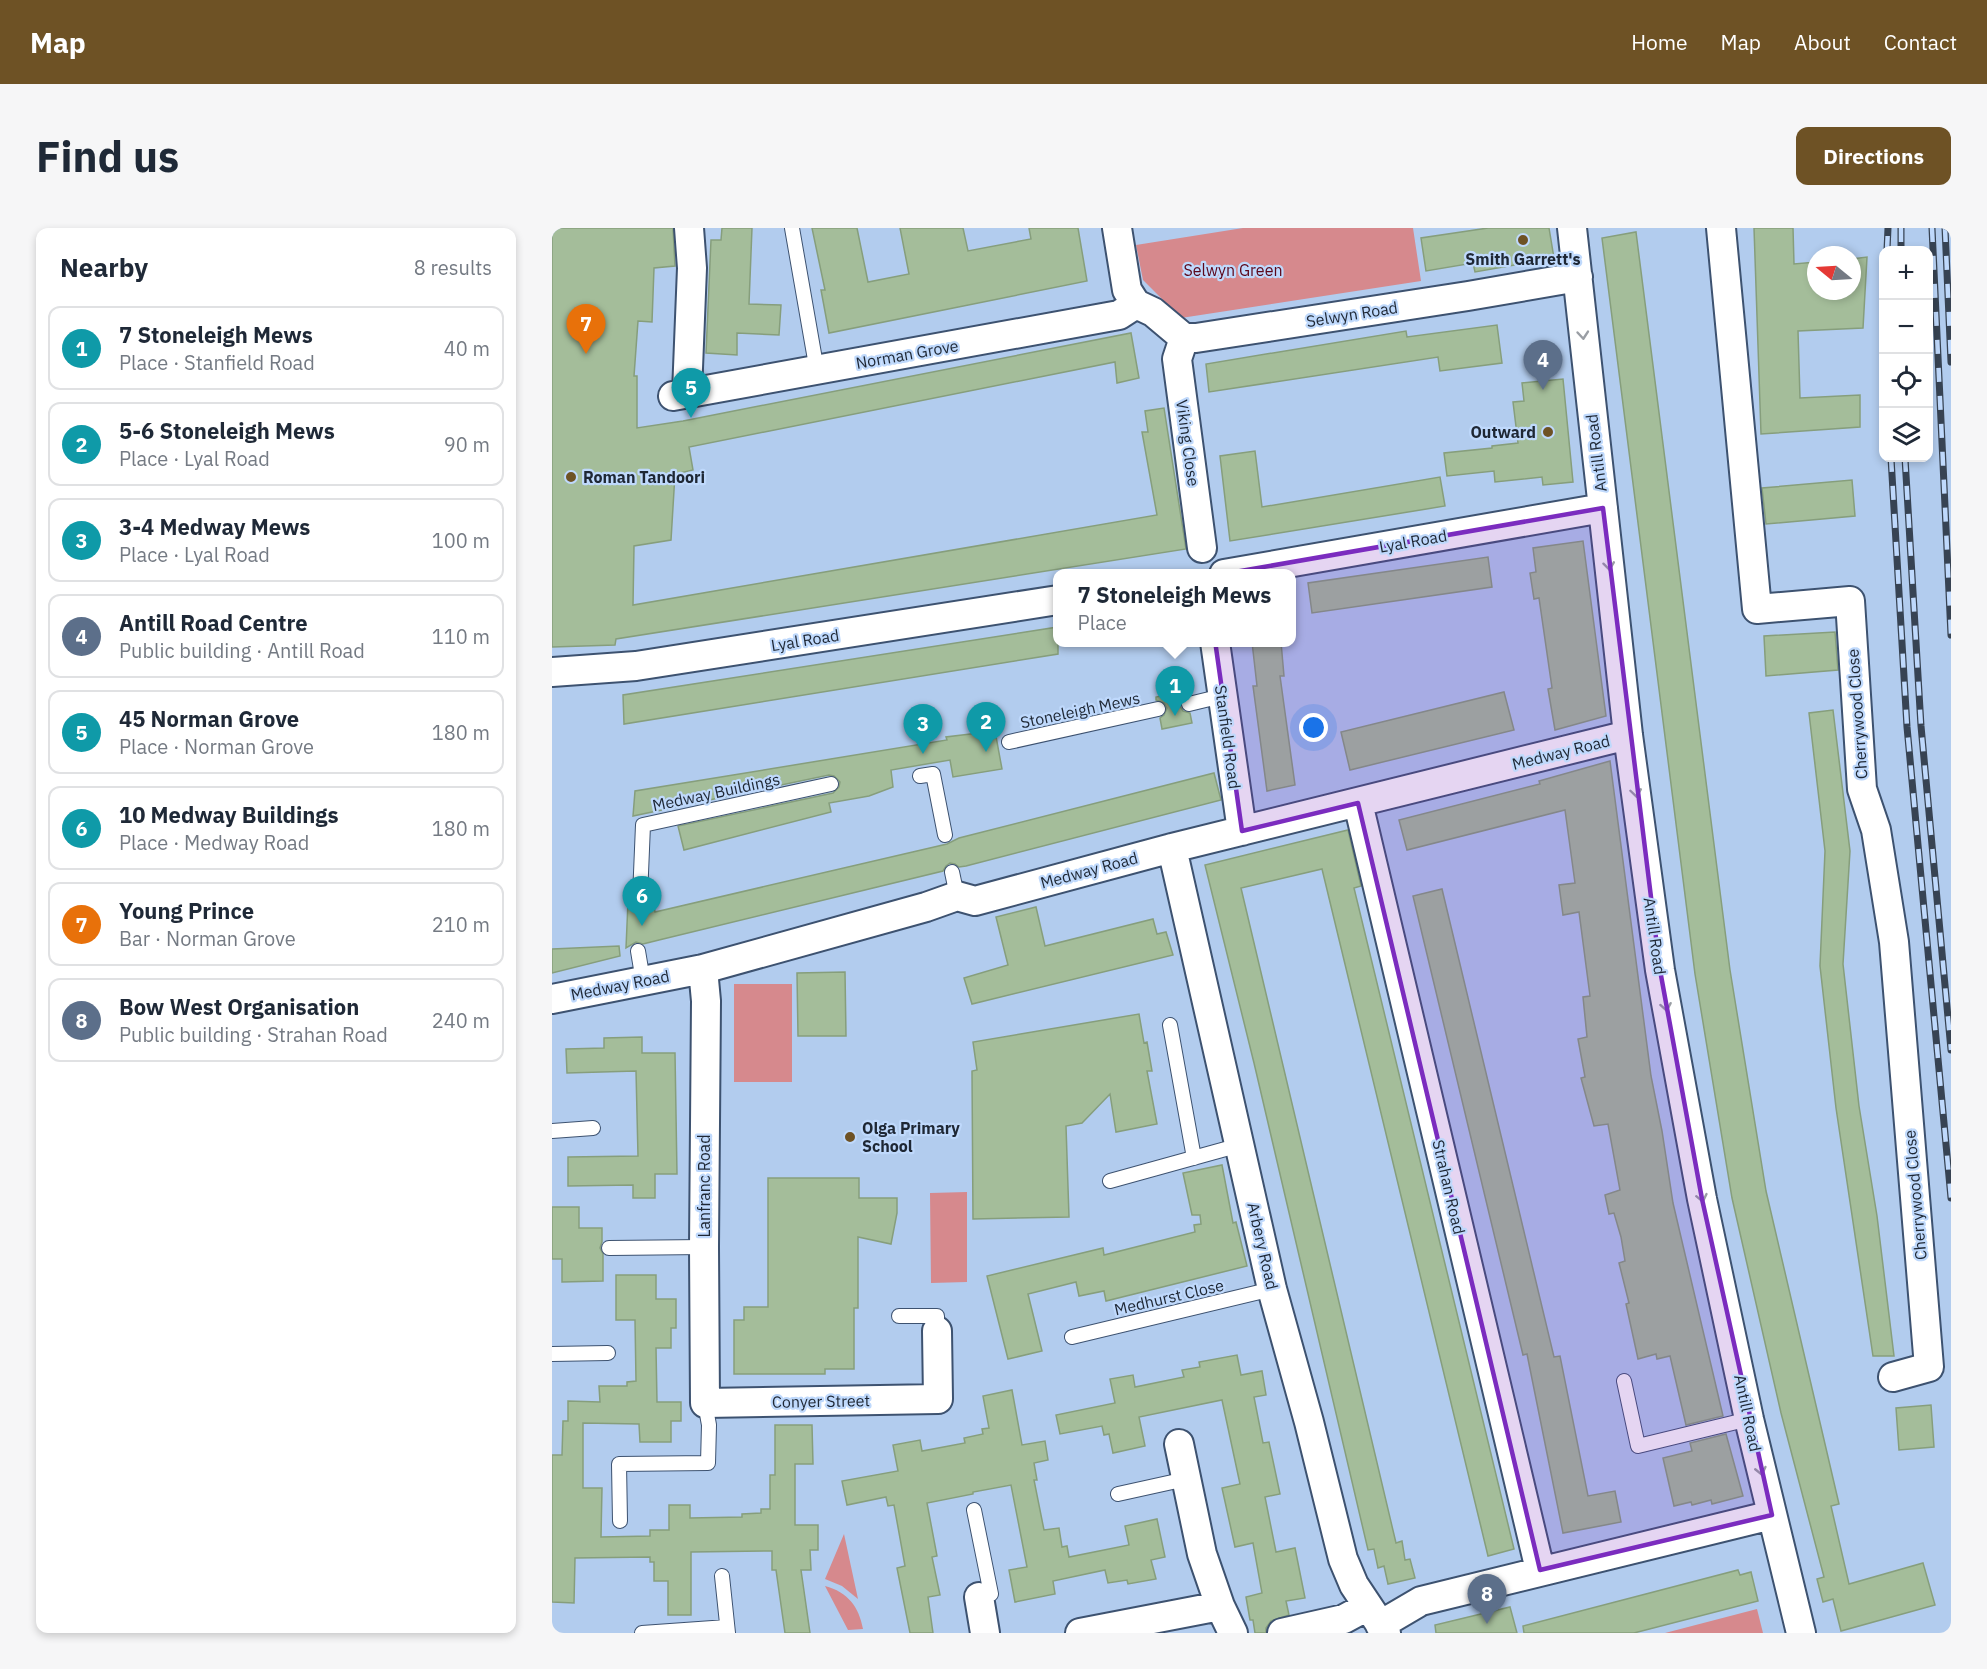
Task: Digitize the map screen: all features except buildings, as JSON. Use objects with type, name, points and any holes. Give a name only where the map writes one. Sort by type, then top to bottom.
[{"type":"street","name":"Norman Grove","points":[[689,228],[692,268],[680,395],[1119,315],[1136,304]]},
{"type":"street","points":[[1117,228],[1127,290],[1136,304],[1153,312],[1184,338]]},
{"type":"street","name":"Antill Road","points":[[1572,228],[1628,735],[1673,1050],[1749,1419],[1801,1633]]},
{"type":"street","name":"Cherrywood Close","points":[[1721,228],[1757,609],[1850,601],[1862,789],[1876,830],[1894,942],[1929,1367],[1893,1377]]},
{"type":"street","name":"Selwyn Road","points":[[1184,338],[1298,323],[1578,277]]},
{"type":"street","name":"Viking Close","points":[[1184,338],[1177,359],[1202,548]]},
{"type":"street","name":"Lyal Road","points":[[1247,569],[1603,508]]},
{"type":"street","name":"Lyal Road","points":[[552,672],[636,666],[1053,601]]},
{"type":"street","name":"Stanfield Road","points":[[1216,647],[1242,831]]},
{"type":"street","name":"Medway Road","points":[[552,999],[703,969],[926,907],[955,884],[975,901],[1172,848],[1628,735]]},
{"type":"street","name":"Strahan Road","points":[[1358,803],[1540,1570]]},
{"type":"street","name":"Arbery Road","points":[[1172,848],[1272,1289],[1309,1422],[1343,1559],[1351,1579],[1378,1621]]},
{"type":"street","name":"Lanfranc Road","points":[[703,969],[706,1001],[705,1403]]},
{"type":"street","name":"Conyer Street","points":[[705,1403],[938,1399],[937,1331]]},
{"type":"street","points":[[1179,1444],[1202,1554],[1220,1606],[1233,1633]]},
{"type":"street","points":[[1282,1633],[1344,1619],[1378,1621],[1421,1601],[1772,1515]]},
{"type":"street","points":[[980,1597],[985,1633]]},
{"type":"street","points":[[1080,1633],[1220,1606]]},
{"type":"lane","points":[[792,228],[817,371]]},
{"type":"lane","points":[[1189,704],[1222,696]]},
{"type":"lane","name":"Stoneleigh Mews","points":[[1009,742],[1158,710]]},
{"type":"lane","points":[[920,776],[933,774],[945,835]]},
{"type":"lane","name":"Medway Buildings","points":[[640,897],[643,825],[831,784]]},
{"type":"lane","points":[[638,951],[643,981]]},
{"type":"lane","points":[[1170,1025],[1194,1158]]},
{"type":"lane","points":[[552,1131],[593,1128]]},
{"type":"lane","points":[[1110,1181],[1240,1145]]},
{"type":"lane","points":[[609,1248],[704,1247]]},
{"type":"lane","name":"Medhurst Close","points":[[1072,1337],[1272,1289]]},
{"type":"lane","points":[[899,1316],[937,1316],[937,1331]]},
{"type":"lane","points":[[552,1354],[608,1353]]},
{"type":"lane","points":[[1624,1381],[1638,1446],[1749,1419]]},
{"type":"lane","points":[[620,1521],[620,1464],[708,1464],[709,1425],[705,1403]]},
{"type":"lane","points":[[1118,1494],[1186,1479]]},
{"type":"lane","points":[[974,1510],[992,1594],[980,1597]]},
{"type":"lane","points":[[642,1633],[727,1630],[722,1576]]},
{"type":"highlighted area","points":[[1603,508],[1660,970],[1702,1199],[1772,1515],[1540,1570],[1358,803],[1242,831],[1206,577]]},
{"type":"green space","name":"Selwyn Green","points":[[1243,228],[1413,228],[1421,281],[1181,318],[1143,280],[1136,245]]},
{"type":"green space","points":[[734,984],[792,984],[792,1082],[734,1082]]},
{"type":"green space","points":[[967,1192],[967,1282],[931,1283],[930,1193]]},
{"type":"green space","points":[[844,1534],[858,1599],[842,1586],[825,1579]]},
{"type":"green space","points":[[825,1586],[846,1596],[859,1614],[863,1629],[848,1630]]},
{"type":"green space","points":[[1757,1609],[1763,1633],[1665,1633]]},
{"type":"railway","points":[[1887,246],[1888,228]]},
{"type":"railway","points":[[1901,228],[1901,246]]},
{"type":"railway","points":[[1932,228],[1951,635]]},
{"type":"railway","points":[[1945,228],[1951,362]]},
{"type":"railway","points":[[1891,462],[1907,727],[1951,1198]]},
{"type":"railway","points":[[1905,462],[1921,726],[1951,1050]]},
{"type":"place","name":"Smith Garrett's","points":[[1523,240]]},
{"type":"place","name":"Young Prince","points":[[586,354]]},
{"type":"place","name":"Antill Road Centre","points":[[1543,390]]},
{"type":"place","name":"45 Norman Grove","points":[[691,418]]},
{"type":"place","name":"Outward","points":[[1548,432]]},
{"type":"place","name":"Roman Tandoori","points":[[571,477]]},
{"type":"place","name":"7 Stoneleigh Mews","points":[[1175,716]]},
{"type":"place","name":"5-6 Stoneleigh Mews","points":[[986,752]]},
{"type":"place","name":"3-4 Medway Mews","points":[[923,754]]},
{"type":"place","name":"10 Medway Buildings","points":[[642,926]]},
{"type":"place","name":"Olga Primary School","points":[[850,1137]]},
{"type":"place","name":"Bow West Organisation","points":[[1487,1624]]}]
